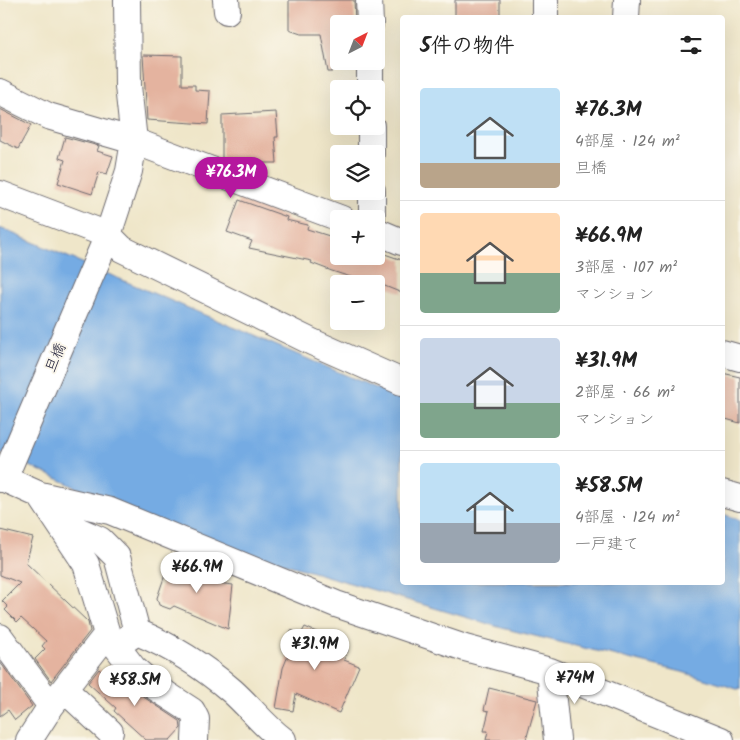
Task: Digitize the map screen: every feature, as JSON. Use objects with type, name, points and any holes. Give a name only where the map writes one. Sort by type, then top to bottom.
[{"type":"street","name":"旦橋","points":[[3,475],[105,242],[129,172],[134,141],[128,86],[127,0]]},
{"type":"street","points":[[370,0],[370,15]]},
{"type":"street","points":[[545,0],[545,15]]},
{"type":"street","points":[[626,15],[627,0]]},
{"type":"street","points":[[0,92],[48,116],[134,141],[330,214]]},
{"type":"street","points":[[0,194],[122,249],[312,342],[400,381]]},
{"type":"street","points":[[385,235],[400,241]]},
{"type":"street","points":[[725,355],[740,358]]},
{"type":"street","points":[[3,475],[40,495],[110,511],[336,604],[465,648],[550,671],[721,740]]},
{"type":"street","points":[[40,495],[86,564],[133,668],[155,687],[192,711],[196,719],[195,740]]},
{"type":"street","points":[[725,495],[740,498]]},
{"type":"street","points":[[0,637],[58,698],[110,732]]},
{"type":"street","points":[[29,740],[58,698],[120,637]]},
{"type":"street","points":[[120,637],[159,641],[193,662],[233,692],[283,740]]},
{"type":"street","points":[[550,671],[557,740]]},
{"type":"water","points":[[0,228],[400,398],[400,585],[725,585],[725,515],[740,520],[740,690],[682,672],[502,628],[161,527],[0,452]]},
{"type":"building","points":[[289,0],[354,0],[355,15],[330,15],[330,70],[332,70],[332,72],[328,72],[321,34],[301,34],[289,30]]},
{"type":"building","points":[[455,0],[500,0],[500,15],[455,15]]},
{"type":"building","points":[[143,55],[182,56],[182,85],[195,85],[195,90],[210,91],[208,124],[147,120]]},
{"type":"building","points":[[0,109],[31,125],[18,149],[0,140]]},
{"type":"building","points":[[276,112],[278,137],[275,137],[277,163],[236,163],[222,158],[222,115]]},
{"type":"building","points":[[65,137],[99,146],[97,151],[113,156],[107,174],[99,172],[92,194],[58,183],[65,160],[59,158]]},
{"type":"building","points":[[239,200],[287,217],[286,220],[308,225],[307,229],[330,236],[330,265],[385,265],[385,254],[400,259],[400,292],[385,286],[385,275],[344,275],[311,263],[312,261],[249,248],[252,241],[227,232]]},
{"type":"building","points":[[725,374],[740,377],[740,423],[725,419]]},
{"type":"building","points":[[0,530],[33,538],[26,563],[88,622],[90,631],[51,681],[35,659],[45,649],[42,646],[46,641],[21,618],[17,622],[5,610],[8,607],[2,601],[20,583],[0,575]]},
{"type":"building","points":[[191,561],[216,571],[210,582],[233,585],[228,629],[174,606],[170,609],[159,605],[157,598],[167,569],[185,576]]},
{"type":"building","points":[[305,627],[341,643],[339,646],[348,650],[344,660],[359,666],[339,713],[296,694],[293,711],[276,708],[283,668],[290,651],[283,650],[291,630],[301,634]]},
{"type":"building","points":[[0,662],[32,706],[15,720],[8,710],[0,716]]},
{"type":"building","points":[[112,665],[123,679],[145,698],[180,721],[181,728],[170,740],[146,740],[114,711],[116,708],[88,683],[99,669],[104,674]]},
{"type":"building","points":[[489,688],[537,700],[526,740],[486,740],[488,731],[484,731],[489,711],[484,710]]}]
